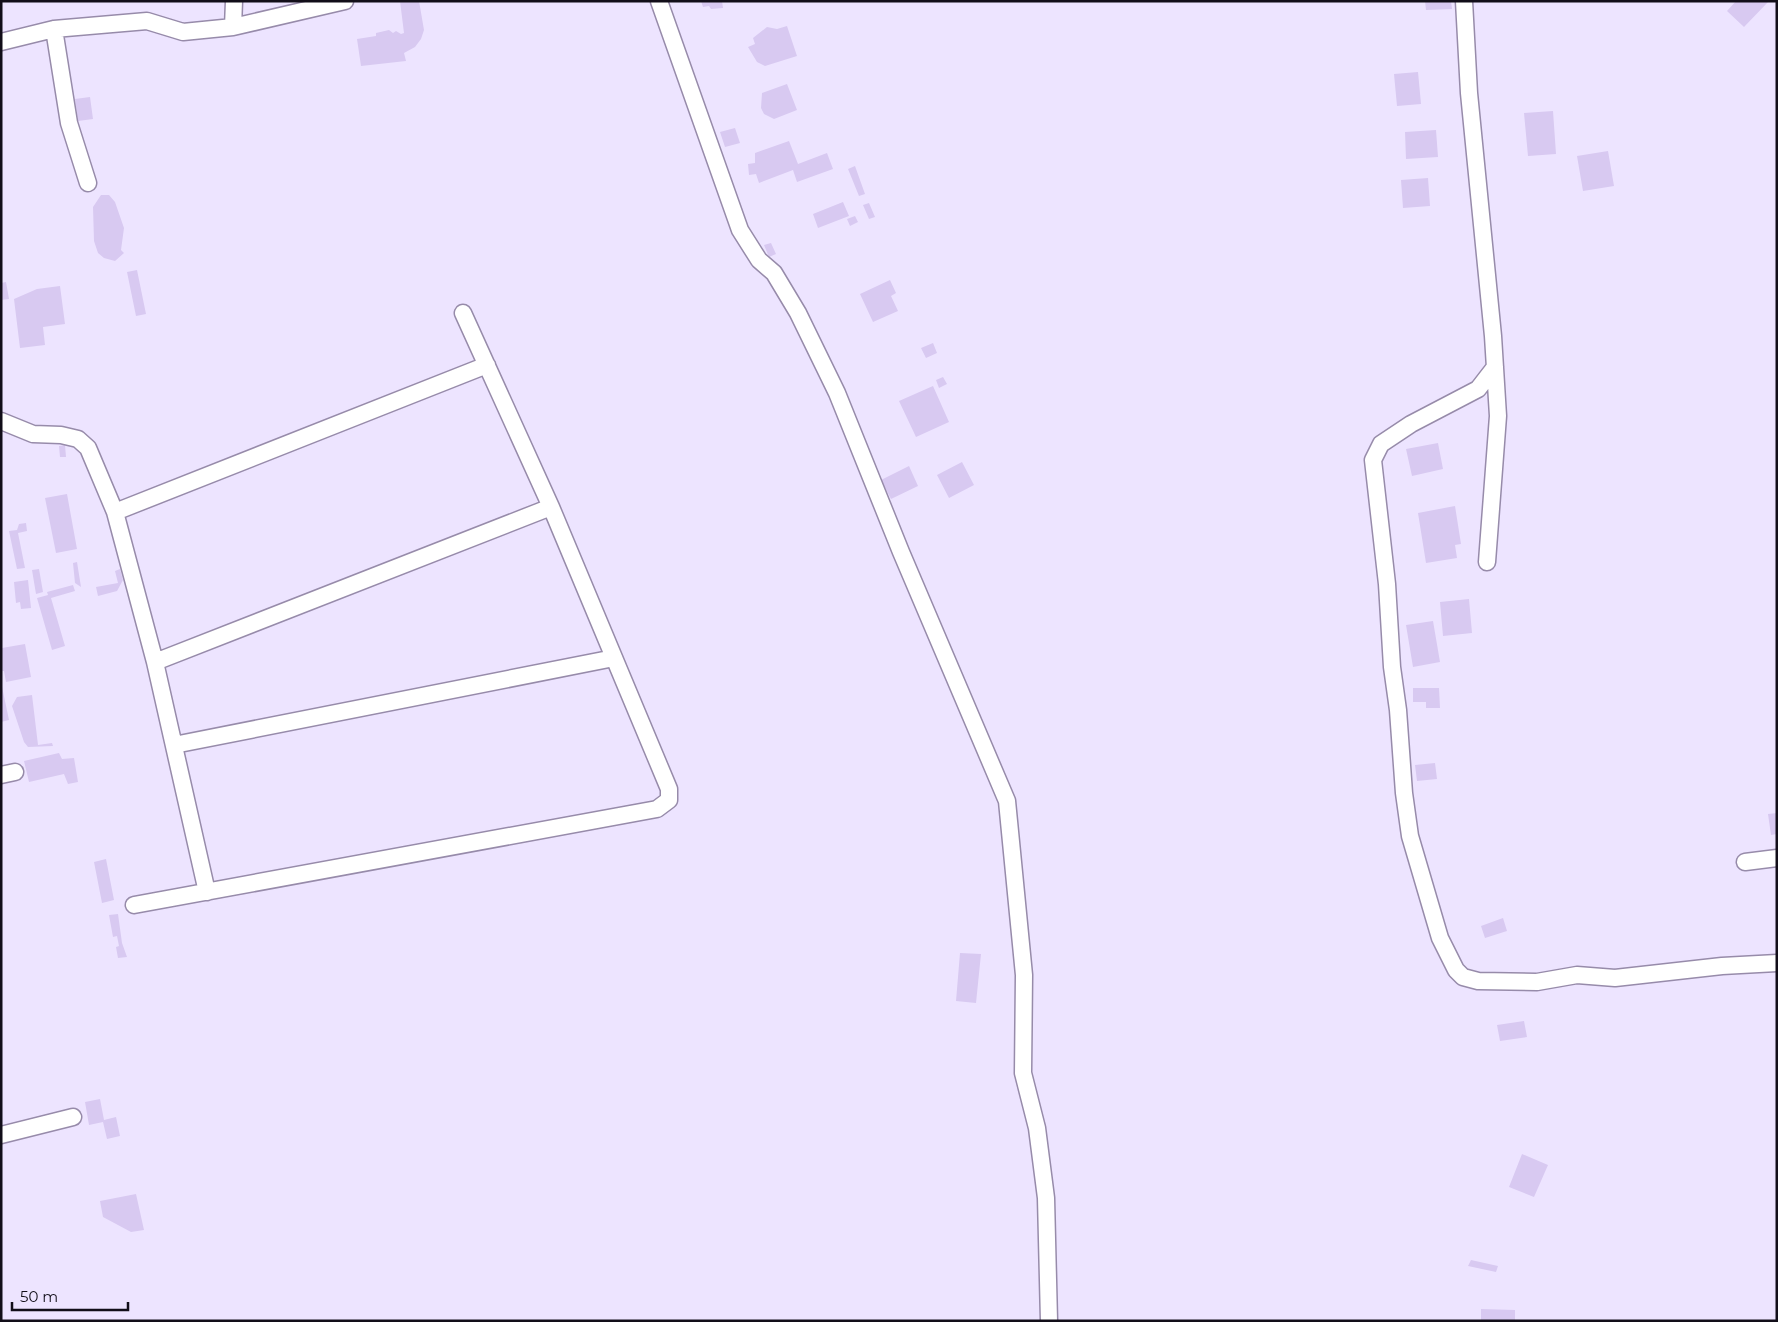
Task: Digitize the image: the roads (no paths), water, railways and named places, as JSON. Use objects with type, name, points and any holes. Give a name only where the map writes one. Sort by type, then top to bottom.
[{"type":"street","points":[[233,27],[234,1]]},
{"type":"street","points":[[1,42],[54,29],[147,21],[183,32],[233,27],[345,1]]},
{"type":"street","points":[[659,1],[740,230],[759,260],[774,273],[798,313],[837,393],[901,552],[1007,801],[1024,975],[1023,1073],[1037,1128],[1046,1198],[1049,1321]]},
{"type":"street","points":[[1464,1],[1469,93],[1498,416],[1487,562]]},
{"type":"street","points":[[54,29],[69,123],[88,183]]},
{"type":"street","points":[[134,905],[657,810],[669,800],[669,790],[551,508],[463,313]]},
{"type":"street","points":[[115,512],[487,365]]},
{"type":"street","points":[[1495,367],[1478,389],[1411,424],[1381,444],[1373,460],[1387,584],[1392,667],[1398,710],[1404,794],[1410,836],[1440,938],[1456,970],[1464,977],[1478,981],[1537,982],[1577,975],[1615,978],[1722,966],[1777,963]]},
{"type":"street","points":[[1,421],[33,434],[61,435],[78,439],[88,448],[115,512],[155,662],[207,892]]},
{"type":"street","points":[[155,662],[551,508]]},
{"type":"street","points":[[174,745],[614,658]]},
{"type":"street","points":[[1744,862],[1777,858]]},
{"type":"street","points":[[1,1135],[73,1117]]}]
